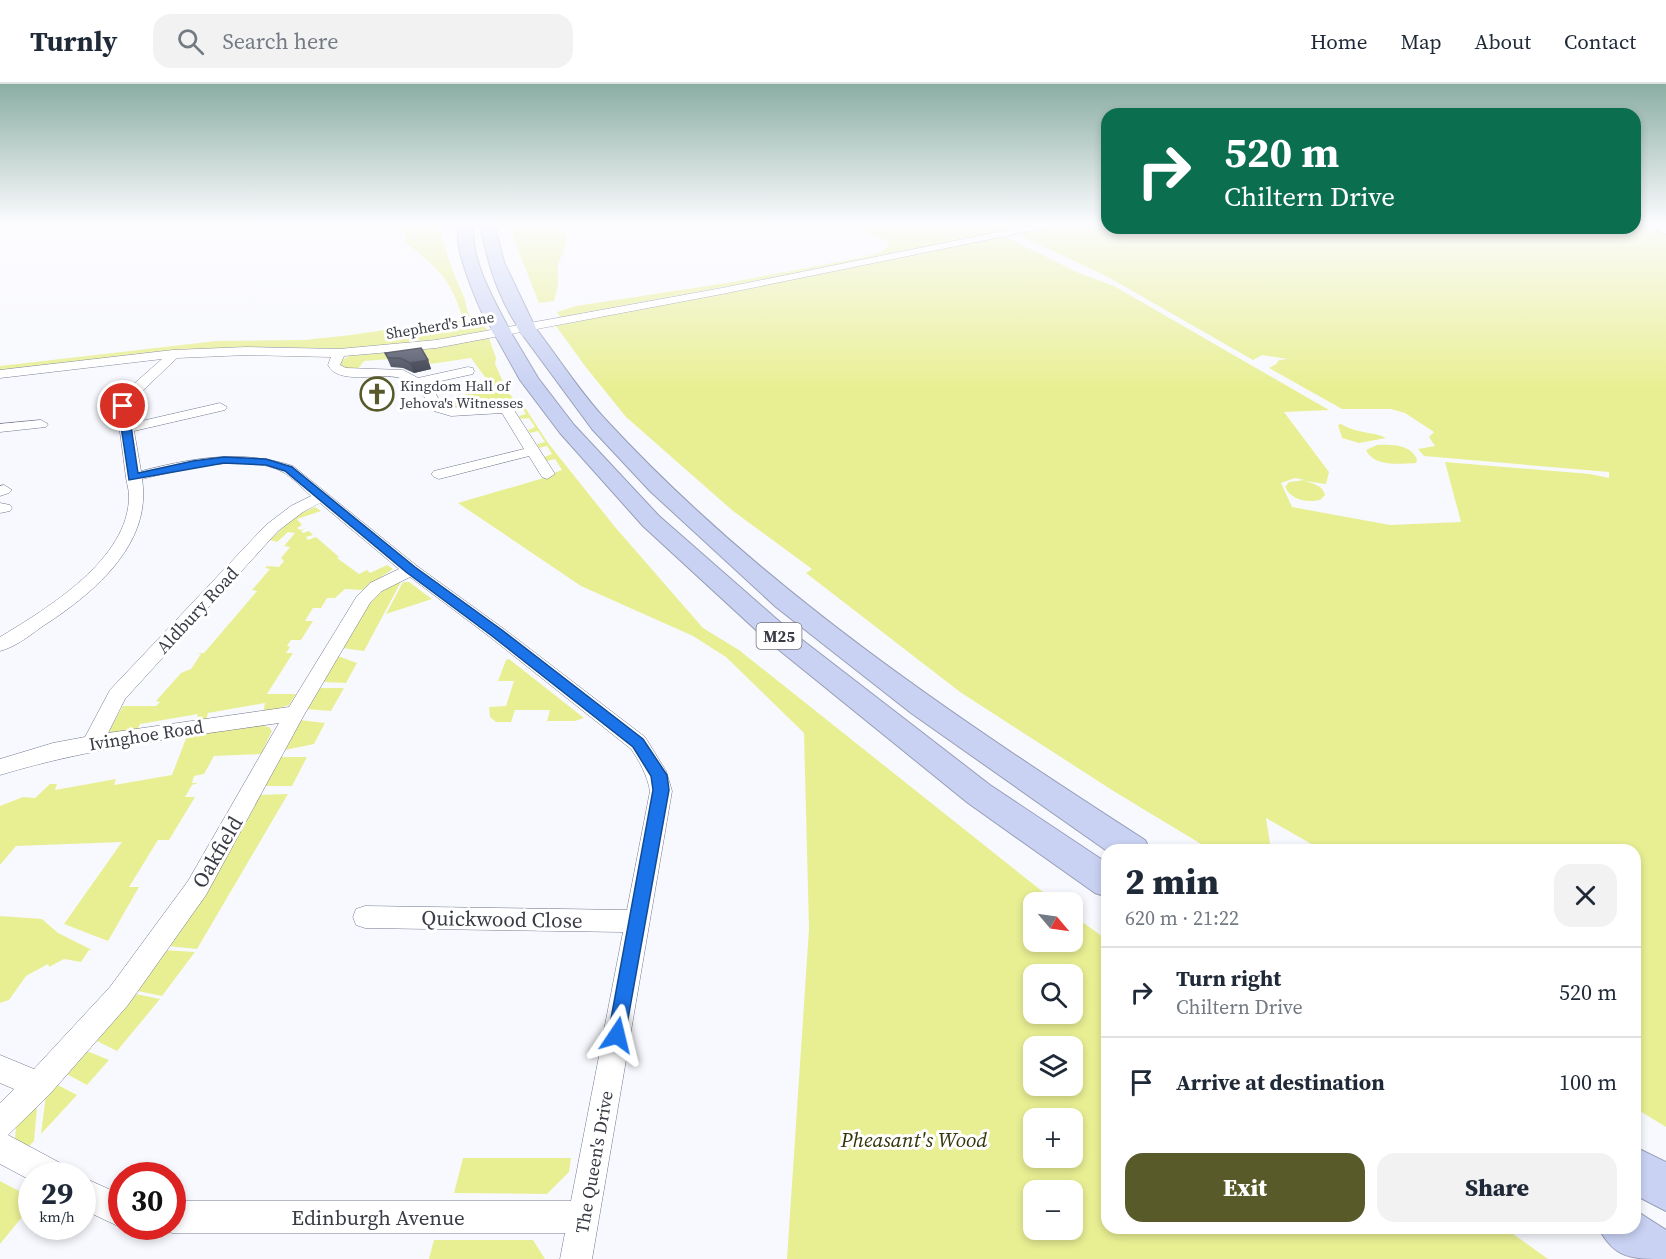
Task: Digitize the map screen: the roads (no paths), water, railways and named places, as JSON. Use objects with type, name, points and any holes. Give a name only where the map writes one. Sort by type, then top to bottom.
[{"type":"highway","name":"M25","points":[[476,278],[514,329],[557,372],[597,423],[677,506],[811,622],[1008,768],[1124,844]]},
{"type":"highway","name":"M25","points":[[502,278],[514,329],[530,380],[567,429],[651,521],[778,635],[979,794],[1101,878]]},
{"type":"highway","points":[[1641,1173],[1666,1188]]},
{"type":"highway","points":[[1631,1234],[1666,1258]]},
{"type":"street","name":"Shepherd's Lane","points":[[0,374],[173,354],[247,351],[339,353],[398,349],[786,278]]},
{"type":"street","points":[[339,353],[334,368],[340,371],[399,373],[427,389],[439,408],[451,412],[497,408],[507,410],[547,474]]},
{"type":"street","points":[[0,645],[62,604],[105,566],[127,533],[135,513],[137,496],[122,412],[126,399],[157,374],[173,354]]},
{"type":"street","points":[[416,382],[468,371]]},
{"type":"street","points":[[125,429],[219,407]]},
{"type":"street","points":[[0,428],[41,424]]},
{"type":"street","points":[[439,474],[533,451]]},
{"type":"street","name":"The Queen's Drive","points":[[133,477],[210,461],[254,460],[288,469],[411,570],[497,633],[638,743],[654,765],[659,775],[661,790],[576,1259]]},
{"type":"street","name":"Aldbury Road","points":[[92,743],[117,695],[272,528],[297,509],[323,496]]},
{"type":"street","name":"Oakfield","points":[[0,1124],[120,996],[197,888],[295,713],[363,600],[376,586],[411,570]]},
{"type":"street","name":"Ivinghoe Road","points":[[0,767],[53,751],[92,743],[295,713]]},
{"type":"street","name":"Quickwood Close","points":[[365,916],[638,921]]},
{"type":"street","points":[[0,1069],[39,1085]]},
{"type":"street","points":[[0,1147],[27,1162]]},
{"type":"street","name":"Edinburgh Avenue","points":[[186,1217],[584,1217]]},
{"type":"place","name":"Kingdom Hall of Jehova's Witnesses","points":[[377,394]]},
{"type":"park label","name":"Pheasant's Wood","points":[[914,1139]]}]
